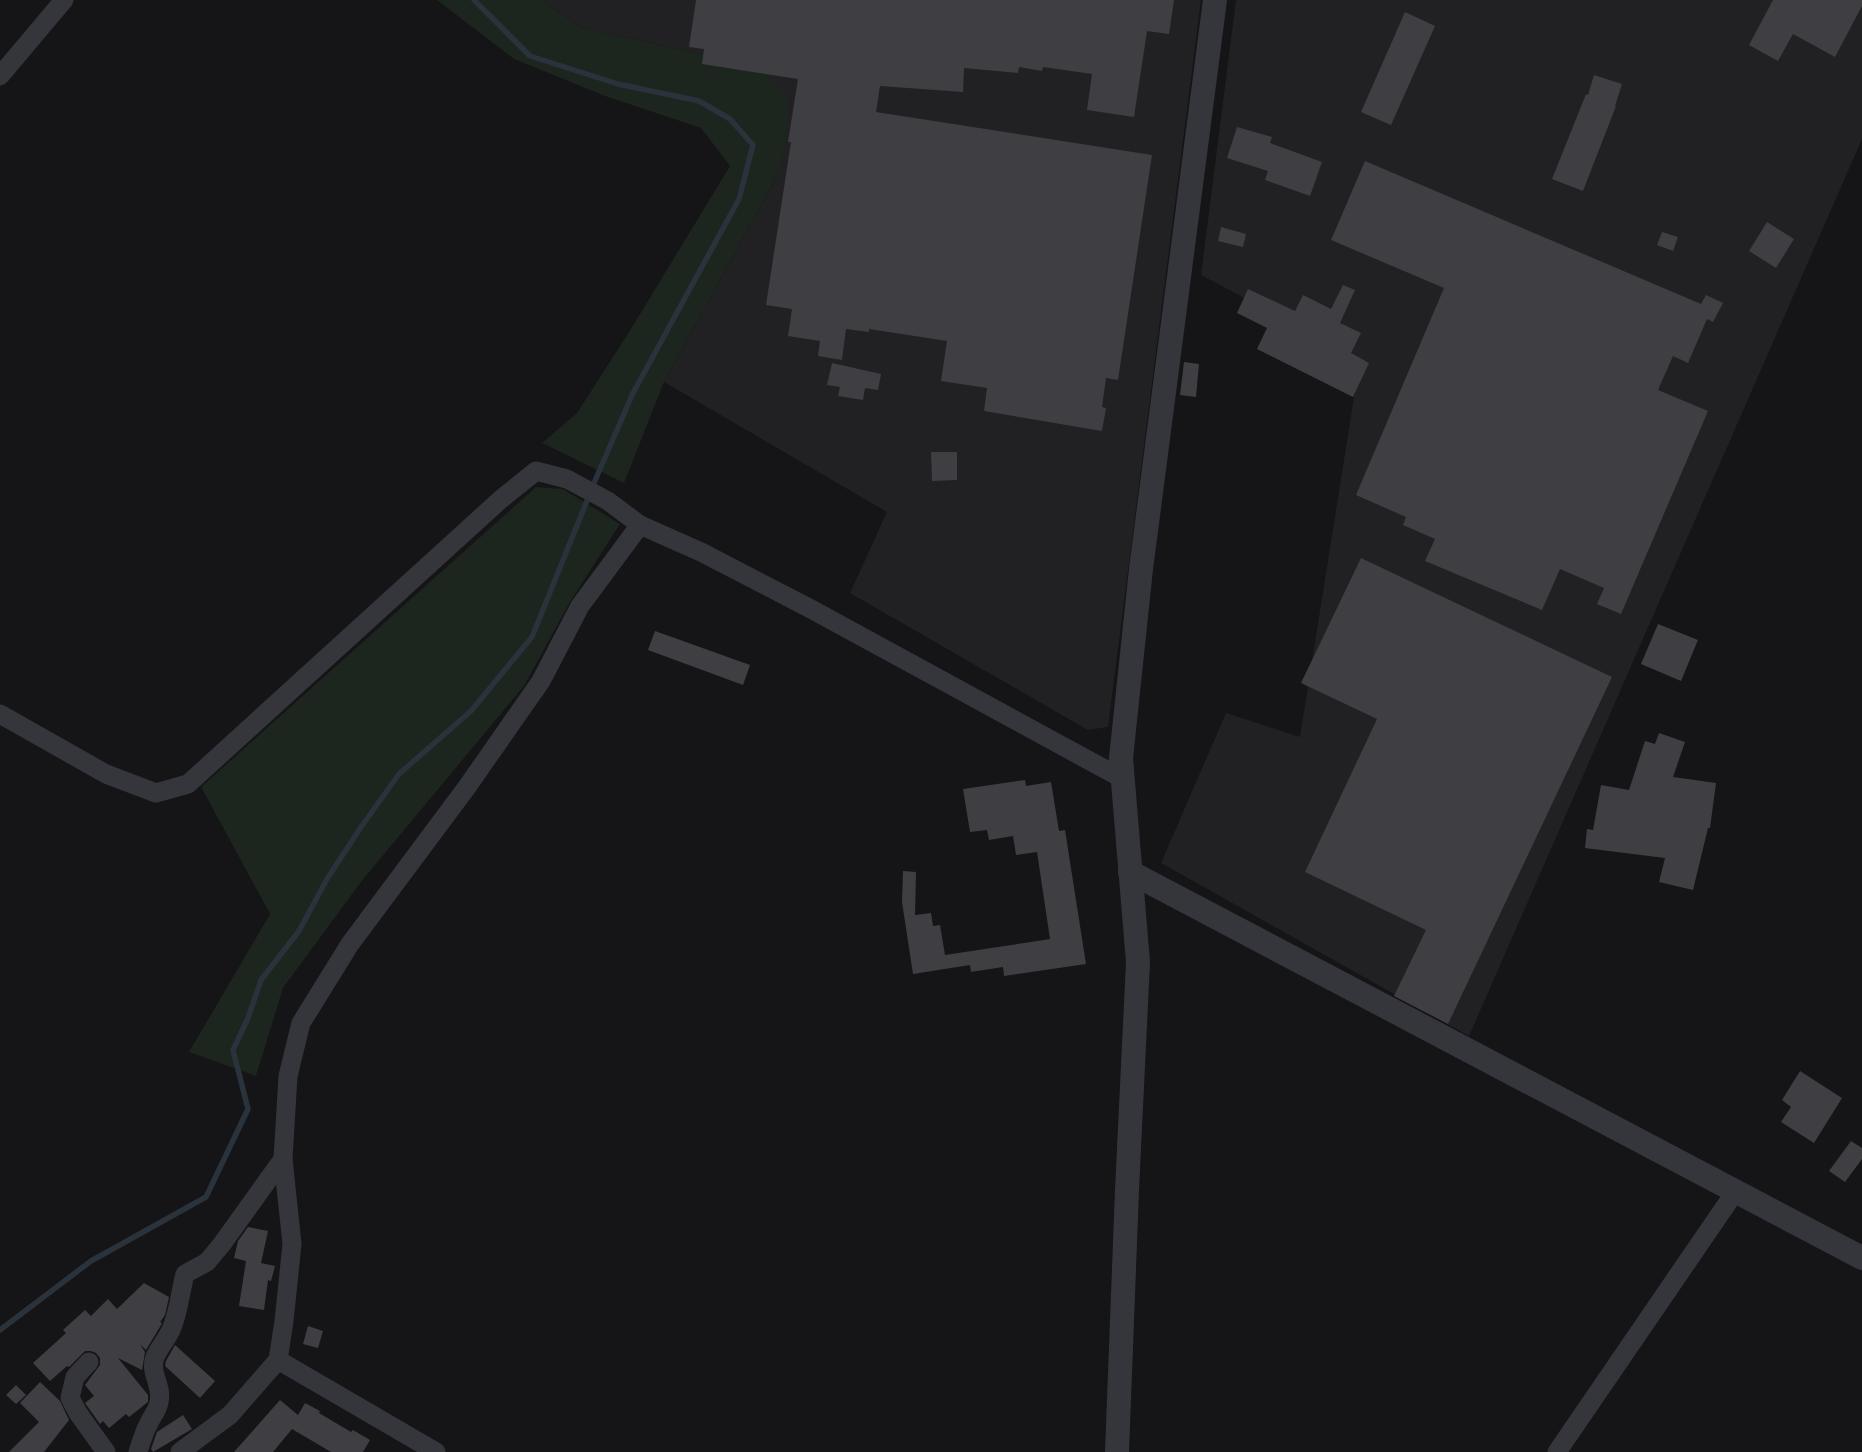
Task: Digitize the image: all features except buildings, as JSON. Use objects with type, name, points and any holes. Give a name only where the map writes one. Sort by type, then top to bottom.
[{"type":"street","points":[[0,76],[64,0]]},
{"type":"street","points":[[1118,1452],[1127,1180],[1138,962],[1121,758],[1141,569],[1215,0]]},
{"type":"street","points":[[0,714],[106,774],[131,784],[156,793],[188,784],[500,500],[536,471],[567,480],[608,502],[640,526],[701,552],[811,609],[1123,780]]},
{"type":"street","points":[[180,1452],[230,1415],[278,1360],[292,1244],[283,1159],[288,1076],[301,1023],[350,944],[467,787],[541,681],[580,606],[640,526]]},
{"type":"street","points":[[1130,872],[1862,1258]]},
{"type":"street","points":[[138,1452],[143,1436],[160,1401],[160,1386],[153,1369],[155,1358],[170,1331],[179,1308],[181,1288],[185,1274],[207,1262],[283,1159]]},
{"type":"street","points":[[1557,1452],[1735,1192]]},
{"type":"street","points":[[278,1360],[436,1452]]},
{"type":"street","points":[[89,1362],[75,1377],[70,1398],[78,1413],[106,1452]]},
{"type":"shaded area","points":[[437,0],[542,0],[581,27],[762,68],[788,98],[789,134],[775,180],[664,382],[624,483],[542,443],[577,413],[629,332],[730,166],[701,128],[605,96],[514,59]]},
{"type":"shaded area","points":[[542,0],[1201,0],[1108,727],[1088,730],[850,593],[887,512],[664,382],[775,180],[762,68],[581,27]]},
{"type":"shaded area","points":[[1236,0],[1862,0],[1862,139],[1469,1036],[1161,863],[1226,713],[1300,737],[1360,359],[1201,275]]},
{"type":"shaded area","points":[[536,487],[563,489],[620,524],[570,602],[524,686],[361,882],[283,988],[256,1076],[189,1052],[270,914],[201,787]]},
{"type":"waterway","points":[[0,1330],[91,1261],[206,1197],[248,1109],[233,1050],[248,1018],[261,980],[299,931],[327,879],[399,774],[471,711],[532,637],[597,476],[633,393],[739,199],[753,145],[730,119],[699,101],[618,84],[530,56],[474,0]]}]
